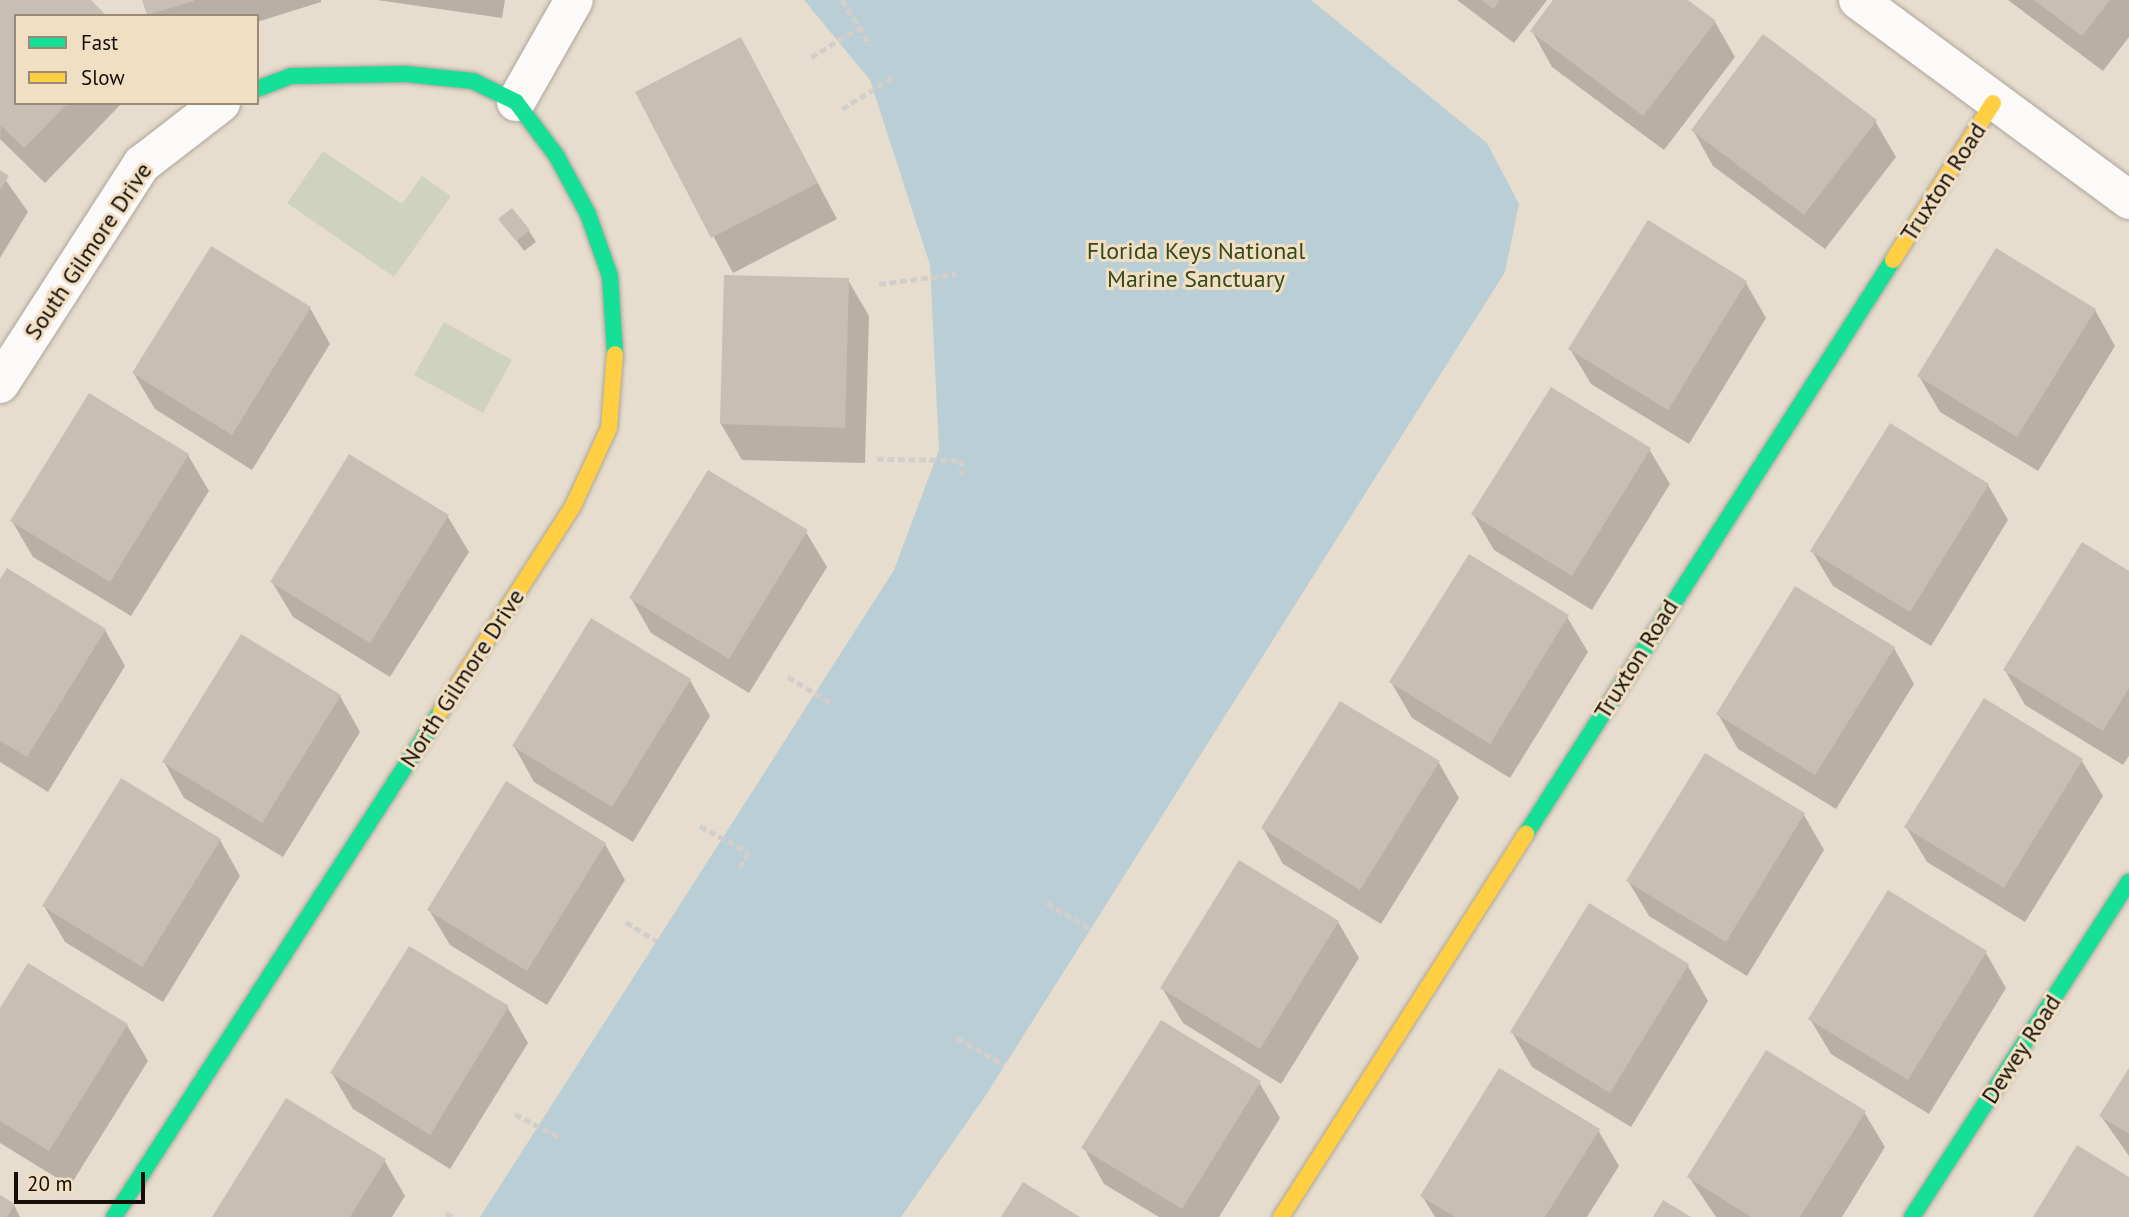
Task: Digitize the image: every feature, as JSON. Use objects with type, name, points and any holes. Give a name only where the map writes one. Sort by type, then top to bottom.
[{"type":"street","points":[[259,88],[291,76],[406,74],[473,81],[516,102],[574,0]]},
{"type":"street","points":[[1858,0],[1993,103],[2129,200]]},
{"type":"street","name":"North Gilmore Drive","points":[[114,1217],[573,506],[608,428],[617,336],[610,276],[589,214],[556,155],[516,102]]},
{"type":"street","name":"Truxton Road","points":[[1281,1217],[1993,103]]},
{"type":"street","name":"South Gilmore Drive","points":[[0,384],[142,164],[218,105]]},
{"type":"street","name":"Dewey Road","points":[[1912,1217],[2129,882]]},
{"type":"path","points":[[842,0],[871,46]]},
{"type":"path","points":[[811,57],[860,28]]},
{"type":"path","points":[[842,109],[893,77]]},
{"type":"path","points":[[878,284],[956,274]]},
{"type":"path","points":[[877,459],[961,460],[962,475]]},
{"type":"path","points":[[788,677],[830,702]]},
{"type":"path","points":[[700,826],[749,853],[740,867]]},
{"type":"path","points":[[1047,903],[1091,929]]},
{"type":"path","points":[[626,922],[657,941]]},
{"type":"path","points":[[957,1038],[1005,1065]]},
{"type":"path","points":[[515,1114],[563,1139]]},
{"type":"path","points":[[446,1213],[453,1217]]},
{"type":"green space","points":[[323,151],[402,204],[422,176],[451,196],[394,277],[287,203]]},
{"type":"green space","points":[[444,322],[512,360],[483,413],[414,375]]},
{"type":"water","name":"Florida Keys National Marine Sanctuary","points":[[804,0],[1311,0],[1487,143],[1519,204],[1505,272],[986,1095],[901,1217],[480,1217],[894,570],[939,450],[930,265],[870,80]]},
{"type":"building","points":[[0,0],[91,0],[105,14],[14,14],[14,105],[66,105],[24,148],[0,125]]},
{"type":"building","points":[[142,0],[194,0],[150,14],[147,14]]},
{"type":"building","points":[[1482,0],[1500,0],[1493,9]]},
{"type":"building","points":[[1553,0],[1688,0],[1716,21],[1643,116],[1530,31]]},
{"type":"building","points":[[2034,0],[2110,0],[2082,36]]},
{"type":"building","points":[[1763,34],[1877,120],[1804,215],[1691,130]]},
{"type":"building","points":[[741,37],[818,183],[711,238],[635,92]]},
{"type":"building","points":[[0,170],[9,176],[0,190]]},
{"type":"building","points":[[512,208],[530,230],[516,241],[498,219]]},
{"type":"building","points":[[1648,220],[1747,281],[1668,410],[1568,349]]},
{"type":"building","points":[[211,246],[311,307],[232,435],[132,373]]},
{"type":"building","points":[[1996,248],[2096,309],[2017,437],[1917,376]]},
{"type":"building","points":[[724,275],[849,278],[845,428],[720,424]]},
{"type":"building","points":[[1551,387],[1651,448],[1572,576],[1471,514]]},
{"type":"building","points":[[89,393],[189,454],[110,582],[10,521]]},
{"type":"building","points":[[1890,423],[1989,484],[1910,612],[1810,551]]},
{"type":"building","points":[[349,454],[449,515],[370,643],[270,582]]},
{"type":"building","points":[[708,470],[808,530],[729,659],[629,598]]},
{"type":"building","points":[[2082,542],[2129,571],[2129,688],[2103,731],[2003,670]]},
{"type":"building","points":[[1469,554],[1569,615],[1490,744],[1389,682]]},
{"type":"building","points":[[7,568],[106,629],[27,757],[0,741],[0,579]]},
{"type":"building","points":[[1795,586],[1895,647],[1815,775],[1716,714]]},
{"type":"building","points":[[591,618],[691,679],[612,807],[512,746]]},
{"type":"building","points":[[241,634],[341,695],[262,823],[162,762]]},
{"type":"building","points":[[1984,698],[2083,759],[2004,888],[1904,827]]},
{"type":"building","points":[[1340,701],[1440,761],[1360,890],[1261,828]]},
{"type":"building","points":[[1705,753],[1805,813],[1726,942],[1626,881]]},
{"type":"building","points":[[121,778],[221,839],[142,967],[42,906]]},
{"type":"building","points":[[506,781],[606,843],[527,971],[427,910]]},
{"type":"building","points":[[1239,860],[1339,921],[1260,1049],[1160,988]]},
{"type":"building","points":[[1888,890],[1987,951],[1908,1080],[1808,1019]]},
{"type":"building","points":[[1589,903],[1689,964],[1610,1093],[1510,1032]]},
{"type":"building","points":[[409,946],[509,1006],[430,1135],[330,1073]]},
{"type":"building","points":[[28,963],[128,1024],[49,1151],[0,1121],[0,1008]]},
{"type":"building","points":[[1161,1020],[1261,1081],[1182,1209],[1081,1148]]},
{"type":"building","points":[[1766,1050],[1866,1111],[1800,1217],[1751,1217],[1687,1177]]},
{"type":"building","points":[[1499,1068],[1600,1129],[1545,1217],[1455,1217],[1420,1196]]},
{"type":"building","points":[[2129,1068],[2129,1134],[2099,1116]]},
{"type":"building","points":[[286,1098],[386,1159],[350,1217],[212,1217]]},
{"type":"building","points":[[2077,1145],[2129,1177],[2129,1217],[2033,1217]]},
{"type":"building","points":[[1023,1182],[1080,1217],[1001,1217]]},
{"type":"building","points":[[0,1195],[15,1204],[7,1217],[0,1217]]},
{"type":"building","points":[[1663,1200],[1691,1217],[1653,1217]]},
{"type":"traffic: fast","points":[[259,88],[291,76],[406,74],[473,81],[516,102],[556,155],[588,214],[610,276],[615,354]]},
{"type":"traffic: fast","points":[[1526,834],[1893,260]]},
{"type":"traffic: fast","points":[[114,1217],[441,711]]},
{"type":"traffic: fast","points":[[1912,1217],[2129,882]]},
{"type":"traffic: slow","points":[[1893,260],[1993,103]]},
{"type":"traffic: slow","points":[[441,711],[573,506],[609,428],[615,354]]},
{"type":"traffic: slow","points":[[1281,1217],[1526,834]]}]
